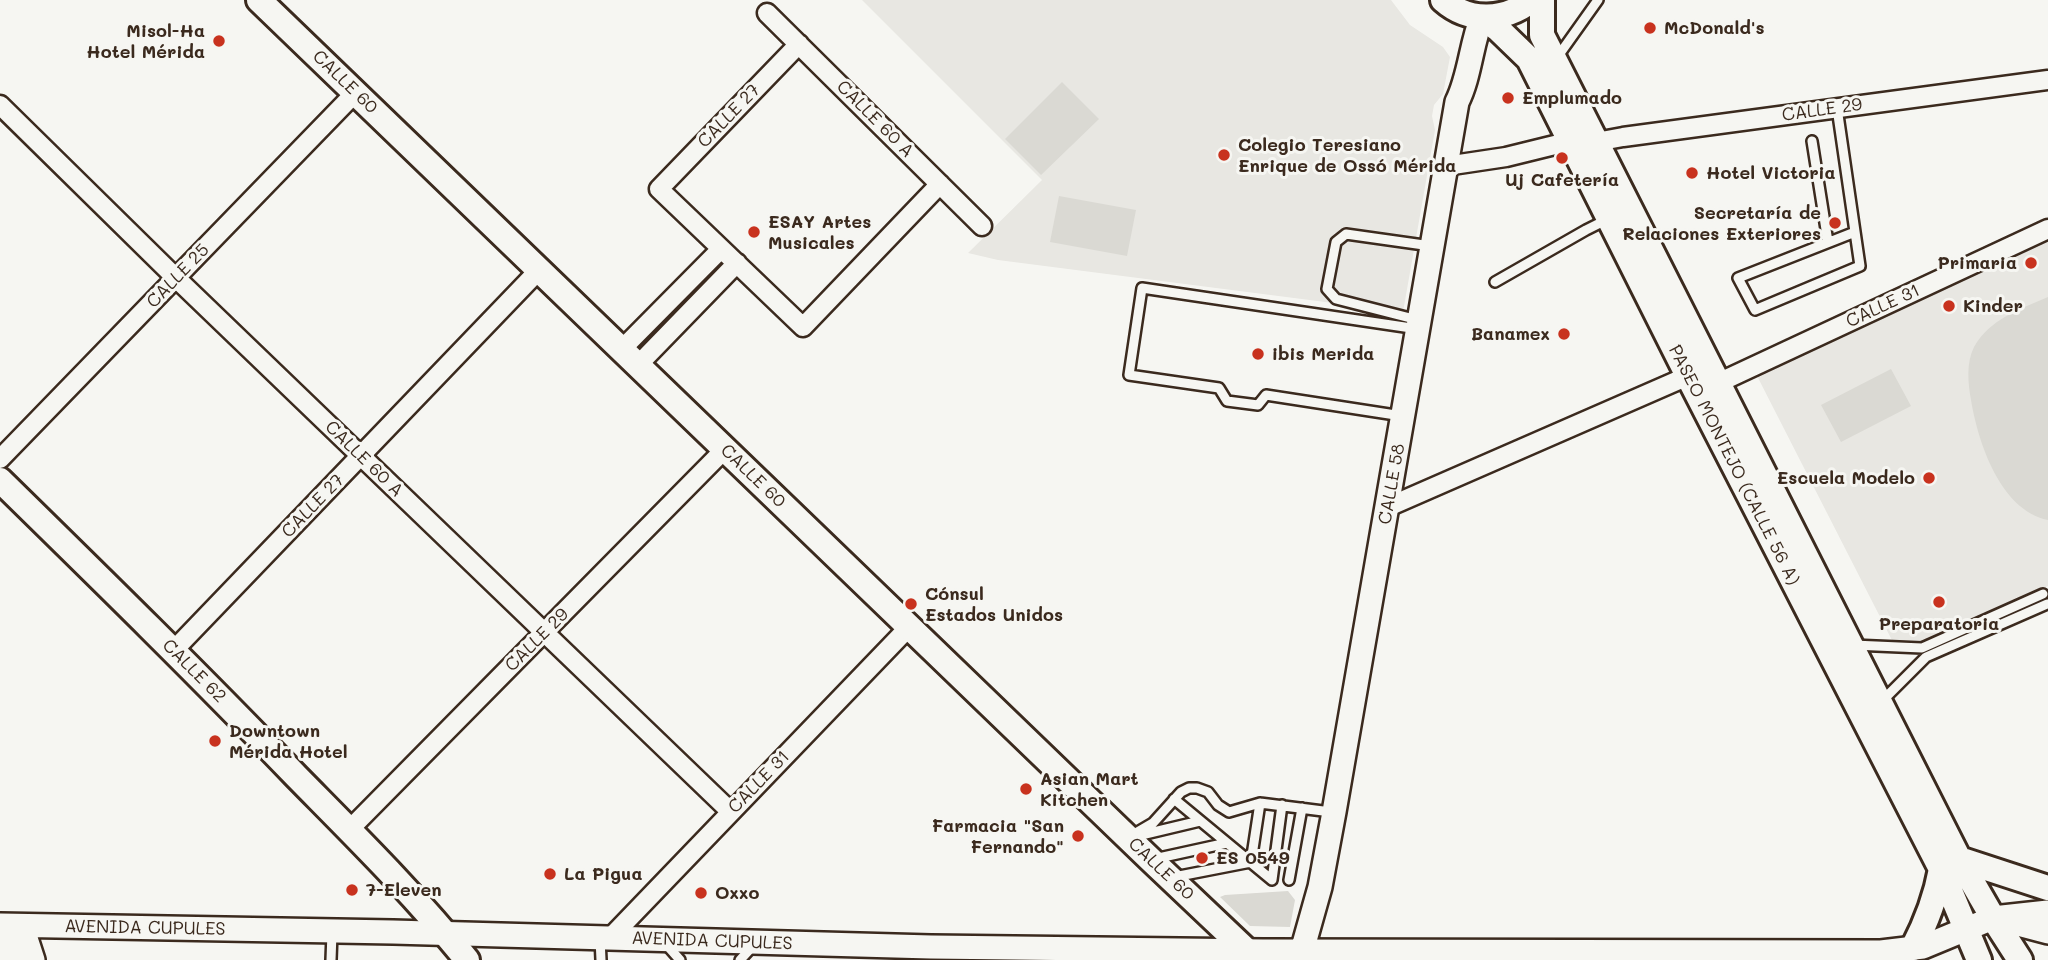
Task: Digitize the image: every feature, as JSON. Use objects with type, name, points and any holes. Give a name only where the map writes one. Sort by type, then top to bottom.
[{"type":"main road","name":"CALLE 60","points":[[259,0],[1247,951]]},
{"type":"main road","points":[[1443,0],[1465,13],[1482,17],[1506,14],[1532,0]]},
{"type":"main road","name":"PASEO MONTEJO (CALLE 56 A)","points":[[1542,0],[1542,35],[1880,703],[1950,864],[1967,929],[1979,960]]},
{"type":"main road","name":"PASEO MONTEJO (CALLE 56 A)","points":[[1482,17],[1529,59],[1688,376],[1950,864],[1993,918],[2020,960]]},
{"type":"main road","name":"CALLE 62","points":[[0,480],[174,650],[349,830],[467,960]]},
{"type":"main road","points":[[1928,950],[1922,932],[1950,864],[2048,888]]},
{"type":"street","name":"CALLE 60 A","points":[[767,13],[982,226]]},
{"type":"street","name":"CALLE 58","points":[[1299,957],[1320,887],[1334,812],[1457,102],[1482,17]]},
{"type":"street","name":"CALLE 27","points":[[721,249],[659,189],[799,44]]},
{"type":"street","name":"CALLE 29","points":[[1597,142],[1623,136],[2048,80]]},
{"type":"street","name":"CALLE 25","points":[[0,459],[355,93]]},
{"type":"street","name":"CALLE 60 A","points":[[0,105],[731,812]]},
{"type":"street","points":[[1446,166],[1506,157],[1571,141]]},
{"type":"street","points":[[630,357],[721,249],[803,327],[940,184]]},
{"type":"street","name":"CALLE 31","points":[[1718,383],[2048,229]]},
{"type":"street","points":[[630,357],[737,264]]},
{"type":"street","name":"CALLE 27","points":[[174,650],[540,270]]},
{"type":"street","points":[[1388,507],[1688,376]]},
{"type":"street","name":"CALLE 29","points":[[349,830],[725,449]]},
{"type":"street","name":"CALLE 31","points":[[604,945],[909,626]]},
{"type":"street","name":"AVENIDA CUPULES","points":[[7,927],[446,934],[604,945],[662,940],[757,942],[806,948],[977,953],[1179,955],[1247,951],[1299,957],[1886,956],[1928,950],[1993,918],[2048,912]]},
{"type":"street","points":[[1993,918],[2048,932]]},
{"type":"street","points":[[7,927],[10,960]]},
{"type":"street","points":[[7,927],[33,960]]},
{"type":"lane","points":[[1555,60],[1598,0]]},
{"type":"lane","points":[[1837,108],[1860,266],[1755,310],[1738,278],[1855,232]]},
{"type":"lane","points":[[1812,141],[1828,242]]},
{"type":"lane","points":[[1495,282],[1609,218]]},
{"type":"lane","points":[[1419,325],[1336,299],[1327,289],[1336,242],[1346,234],[1432,246]]},
{"type":"lane","points":[[1404,416],[1266,396],[1258,405],[1227,401],[1219,388],[1129,375],[1142,288],[1419,325]]},
{"type":"lane","points":[[1851,645],[1922,648],[2043,594]]},
{"type":"lane","points":[[1880,703],[1926,657],[2047,604]]},
{"type":"lane","points":[[1128,838],[1153,823],[1181,792],[1189,789],[1208,792],[1218,805],[1229,812],[1260,803],[1334,812]]},
{"type":"lane","points":[[1174,799],[1272,880],[1282,805]]},
{"type":"lane","points":[[1251,862],[1260,803]]},
{"type":"lane","points":[[1289,880],[1302,808]]},
{"type":"lane","points":[[1128,838],[1200,821]]},
{"type":"lane","points":[[1150,860],[1227,843]]},
{"type":"lane","points":[[1169,878],[1251,862]]},
{"type":"lane","points":[[331,960],[332,931]]},
{"type":"lane","points":[[662,940],[680,960]]},
{"type":"lane","points":[[740,960],[757,942]]},
{"type":"shaded area","name":"Colegio Teresiano Enrique de Ossó Mérida","points":[[862,0],[1391,0],[1410,25],[1443,47],[1450,57],[1443,94],[1434,105],[1432,116],[1435,130],[1403,312],[998,260],[968,253],[1042,180]]},
{"type":"shaded area","points":[[1062,82],[1099,119],[1041,175],[1005,139]]},
{"type":"shaded area","points":[[1059,196],[1136,210],[1127,256],[1050,242]]},
{"type":"shaded area","name":"Escuela Modelo","points":[[2048,238],[2048,586],[1899,654],[1754,370]]},
{"type":"shaded area","points":[[2048,297],[2048,520],[2031,514],[2017,503],[1994,472],[1974,417],[1968,373],[1974,347],[1988,329],[2006,316]]},
{"type":"shaded area","points":[[1891,369],[1911,406],[1841,442],[1821,405]]},
{"type":"shaded area","points":[[1288,891],[1295,900],[1290,927],[1250,926],[1220,897],[1225,895]]},
{"type":"place","name":"McDonald's","points":[[1650,28]]},
{"type":"place","name":"Misol-Ha Hotel Mérida","points":[[219,41]]},
{"type":"place","name":"Emplumado","points":[[1508,98]]},
{"type":"place","name":"Colegio Teresiano Enrique de Ossó Mérida","points":[[1224,155]]},
{"type":"place","name":"Uj Cafetería","points":[[1562,158]]},
{"type":"place","name":"Hotel Victoria","points":[[1692,173]]},
{"type":"place","name":"Secretaría de Relaciones Exteriores","points":[[1835,223]]},
{"type":"place","name":"ESAY Artes Musicales","points":[[754,232]]},
{"type":"place","name":"Primaria","points":[[2031,263]]},
{"type":"place","name":"Kinder","points":[[1949,306]]},
{"type":"place","name":"Banamex","points":[[1564,334]]},
{"type":"place","name":"ibis Merida","points":[[1258,354]]},
{"type":"place","name":"Escuela Modelo","points":[[1929,478]]},
{"type":"place","name":"Preparatoria","points":[[1939,602]]},
{"type":"place","name":"Cónsul Estados Unidos","points":[[911,604]]},
{"type":"place","name":"Downtown Mérida Hotel","points":[[215,741]]},
{"type":"place","name":"Asian Mart Kitchen","points":[[1026,789]]},
{"type":"place","name":"Farmacia \"San Fernando\"","points":[[1078,836]]},
{"type":"place","name":"ES 0549","points":[[1202,858]]},
{"type":"place","name":"La Pigua","points":[[550,874]]},
{"type":"place","name":"7-Eleven","points":[[352,890]]},
{"type":"place","name":"Oxxo","points":[[701,893]]}]
